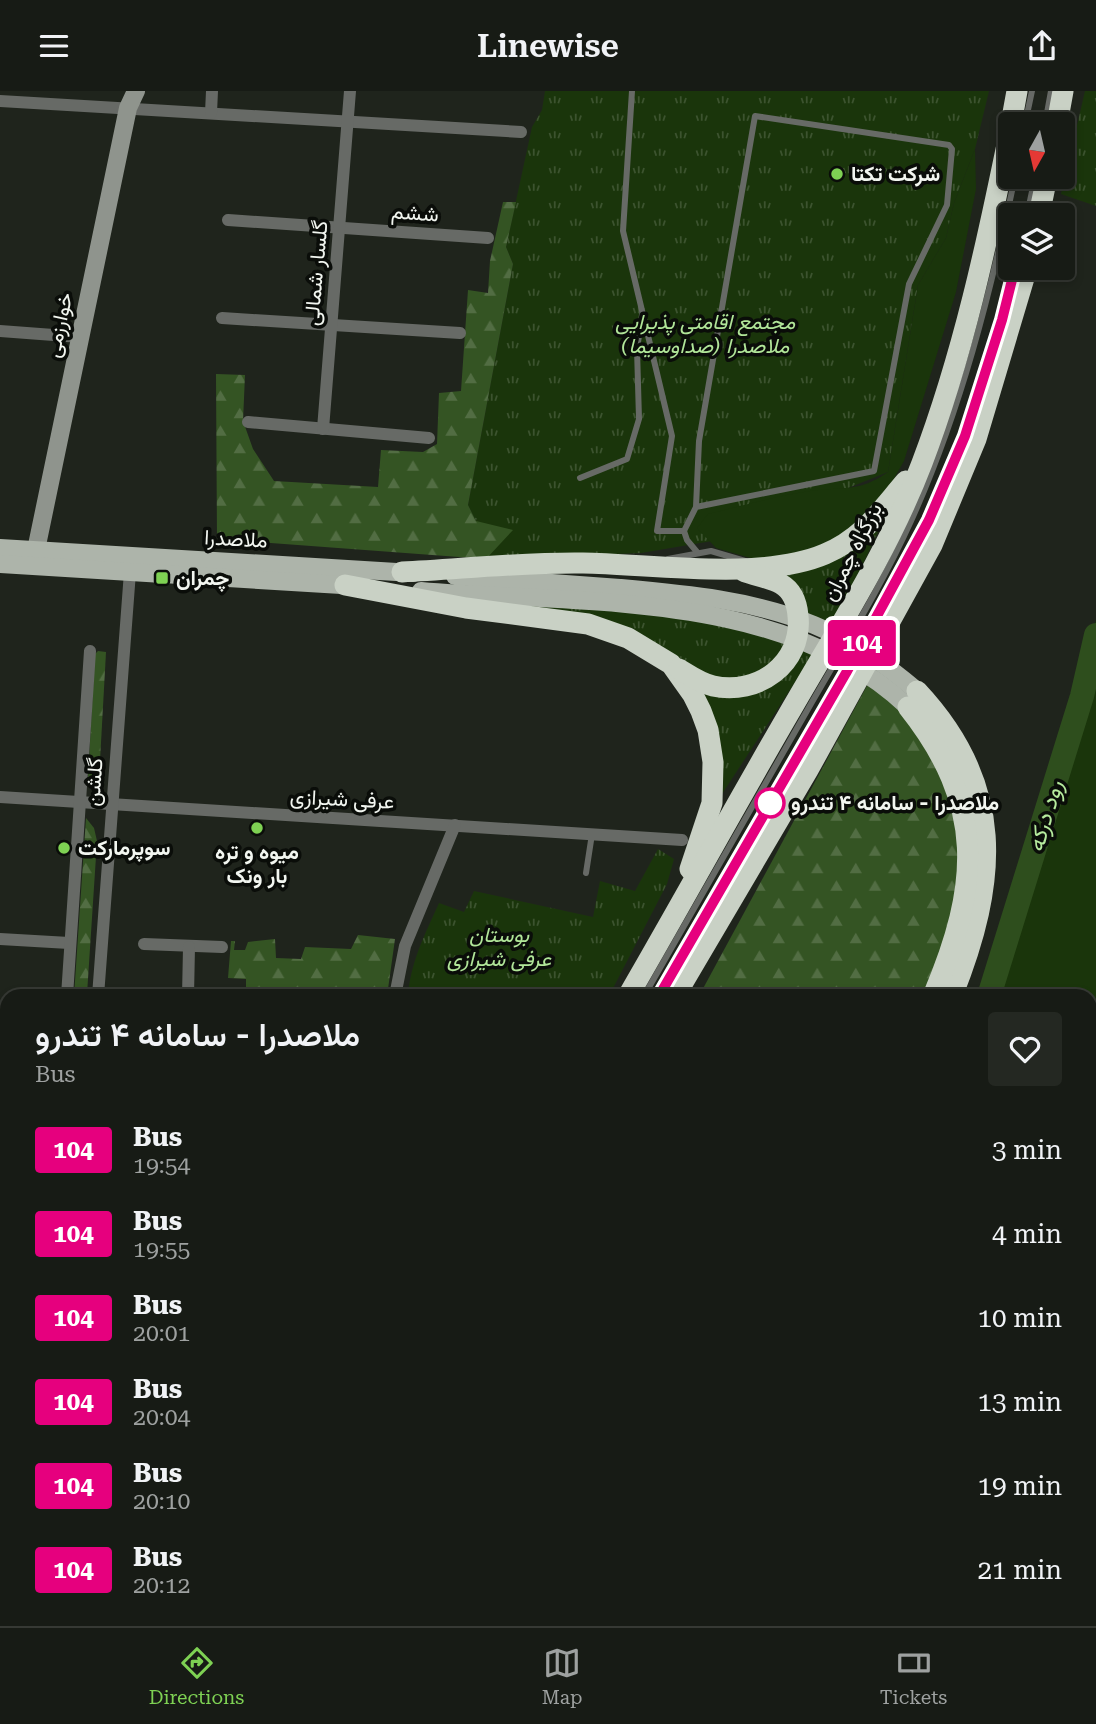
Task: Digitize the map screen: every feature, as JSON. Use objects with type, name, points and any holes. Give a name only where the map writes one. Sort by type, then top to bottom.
[{"type":"highway","points":[[1013,112],[1017,91]]},
{"type":"highway","points":[[1059,112],[1063,91]]},
{"type":"highway","name":"بزرگراه چمران","points":[[632,989],[845,619],[888,537],[922,463],[963,339],[998,188]]},
{"type":"highway","points":[[679,989],[808,769],[932,545],[976,439],[1023,280]]},
{"type":"highway","points":[[402,572],[580,563],[734,569],[804,561],[844,545],[863,533],[922,463]]},
{"type":"highway","points":[[345,585],[466,608],[589,624],[628,638],[697,680],[726,688],[760,683],[785,664],[794,647],[799,628],[797,605],[792,594],[781,584],[734,569]]},
{"type":"highway","points":[[671,664],[701,711],[708,730],[713,762],[712,803],[677,912]]},
{"type":"highway","points":[[912,699],[946,764],[967,827],[968,871],[964,899],[951,951],[936,989]]},
{"type":"highway","points":[[912,699],[946,725],[964,757],[982,807],[986,835],[986,867],[980,903],[955,989]]},
{"type":"highway","points":[[689,989],[698,957]]},
{"type":"main road","name":"ملاصدرا","points":[[0,548],[402,572],[468,586]]},
{"type":"main road","name":"ملاصدرا","points":[[0,564],[345,585],[468,586]]},
{"type":"main road","points":[[468,586],[666,592],[719,599],[785,615],[834,634],[874,656],[912,699]]},
{"type":"main road","points":[[468,586],[669,609],[748,624],[826,652],[866,673],[889,689],[912,699]]},
{"type":"street","name":"خوارزمی","points":[[36,550],[126,100],[136,91]]},
{"type":"street","points":[[211,113],[212,91]]},
{"type":"street","name":"گلسار شمالی","points":[[323,429],[350,91]]},
{"type":"street","points":[[0,101],[126,100],[211,113],[521,132]]},
{"type":"street","name":"ششم","points":[[228,220],[488,237]]},
{"type":"street","points":[[222,318],[460,333]]},
{"type":"street","points":[[0,331],[80,337]]},
{"type":"street","points":[[248,422],[429,438]]},
{"type":"street","name":"گلشن","points":[[98,989],[130,572]]},
{"type":"street","name":"گلشن","points":[[67,989],[90,652]]},
{"type":"street","name":"عرفی شیرازی","points":[[0,797],[682,840]]},
{"type":"street","points":[[396,989],[405,946],[455,825]]},
{"type":"street","points":[[0,939],[69,943]]},
{"type":"street","points":[[144,944],[222,947]]},
{"type":"street","points":[[188,989],[189,947]]},
{"type":"lane","points":[[632,91],[623,231],[672,436],[657,531],[684,531]]},
{"type":"lane","points":[[1028,112],[1032,91]]},
{"type":"lane","points":[[1047,112],[1051,91]]},
{"type":"lane","points":[[696,507],[874,471],[909,284],[947,205],[952,149],[949,145],[755,116],[699,441],[696,507],[684,531],[687,540],[697,552]]},
{"type":"lane","points":[[648,989],[833,666],[911,522],[972,359],[1012,189]]},
{"type":"lane","points":[[1005,308],[1012,280]]},
{"type":"lane","points":[[580,478],[627,459],[639,419],[637,349],[643,312]]},
{"type":"lane","points":[[952,471],[977,399]]},
{"type":"lane","points":[[663,989],[846,673],[947,483]]},
{"type":"lane","points":[[650,565],[697,552],[725,554],[760,568]]},
{"type":"lane","points":[[586,873],[592,834]]},
{"type":"green space","name":"مجتمع اقامتی پذیرایی ملاصدرا (صداوسیما)","points":[[545,91],[989,91],[975,149],[954,203],[946,238],[918,285],[888,472],[718,540],[641,553],[486,559],[476,521],[468,505],[513,264],[506,247],[532,127],[542,110]]},
{"type":"green space","points":[[1085,91],[1096,91],[1096,206],[1061,194],[1062,189],[1075,189],[1075,134]]},
{"type":"green space","points":[[975,149],[976,189],[956,292],[904,461],[879,505],[853,530],[812,552],[754,559],[716,548],[697,528],[708,514],[797,493],[859,486],[888,472],[918,285],[946,238],[954,203]]},
{"type":"green space","points":[[503,202],[516,202],[506,247],[513,264],[468,505],[476,521],[513,530],[486,559],[217,539],[216,374],[245,375],[243,421],[253,449],[274,481],[378,487],[381,450],[423,452],[437,444],[439,393],[461,391],[468,290],[488,293],[490,261]]},
{"type":"green space","points":[[890,507],[834,625],[805,612],[766,573]]},
{"type":"green space","points":[[473,604],[631,612],[709,623],[786,643],[767,670],[753,676],[720,682],[647,641]]},
{"type":"green space","points":[[1096,620],[1096,989],[984,989],[1010,916]]},
{"type":"green space","points":[[801,647],[814,653],[722,794],[701,700],[704,692],[717,695]]},
{"type":"green space","points":[[98,651],[106,652],[99,779],[95,781],[88,778],[95,654]]},
{"type":"green space","points":[[869,682],[884,693],[929,746],[961,828],[957,907],[928,989],[703,989]]},
{"type":"green space","points":[[86,818],[94,828],[97,841],[87,989],[74,989]]},
{"type":"green space","name":"بوستان عرفی شیرازی","points":[[658,849],[674,859],[667,884],[613,989],[409,989],[415,960],[439,903],[464,912],[474,891],[593,917],[600,881],[635,891]]},
{"type":"green space","points":[[358,935],[395,939],[388,989],[246,989],[246,979],[228,978],[231,941],[235,941],[234,950],[245,950],[248,942],[275,939],[276,958],[301,959],[305,947],[351,949]]},
{"type":"waterway","name":"رود درکه","points":[[991,989],[1082,696],[1096,635]]},
{"type":"bus line","name":"104","points":[[663,989],[846,673],[929,520],[965,436],[1012,280]]},
{"type":"place","name":"شرکت تکتا","points":[[837,174]]},
{"type":"place","name":"چمران","points":[[162,578]]},
{"type":"place","name":"ملاصدرا - سامانه ۴ تندرو","points":[[770,803]]},
{"type":"place","name":"میوه و تره بار ونک","points":[[257,828]]},
{"type":"place","name":"سوپرمارکت","points":[[64,848]]}]
